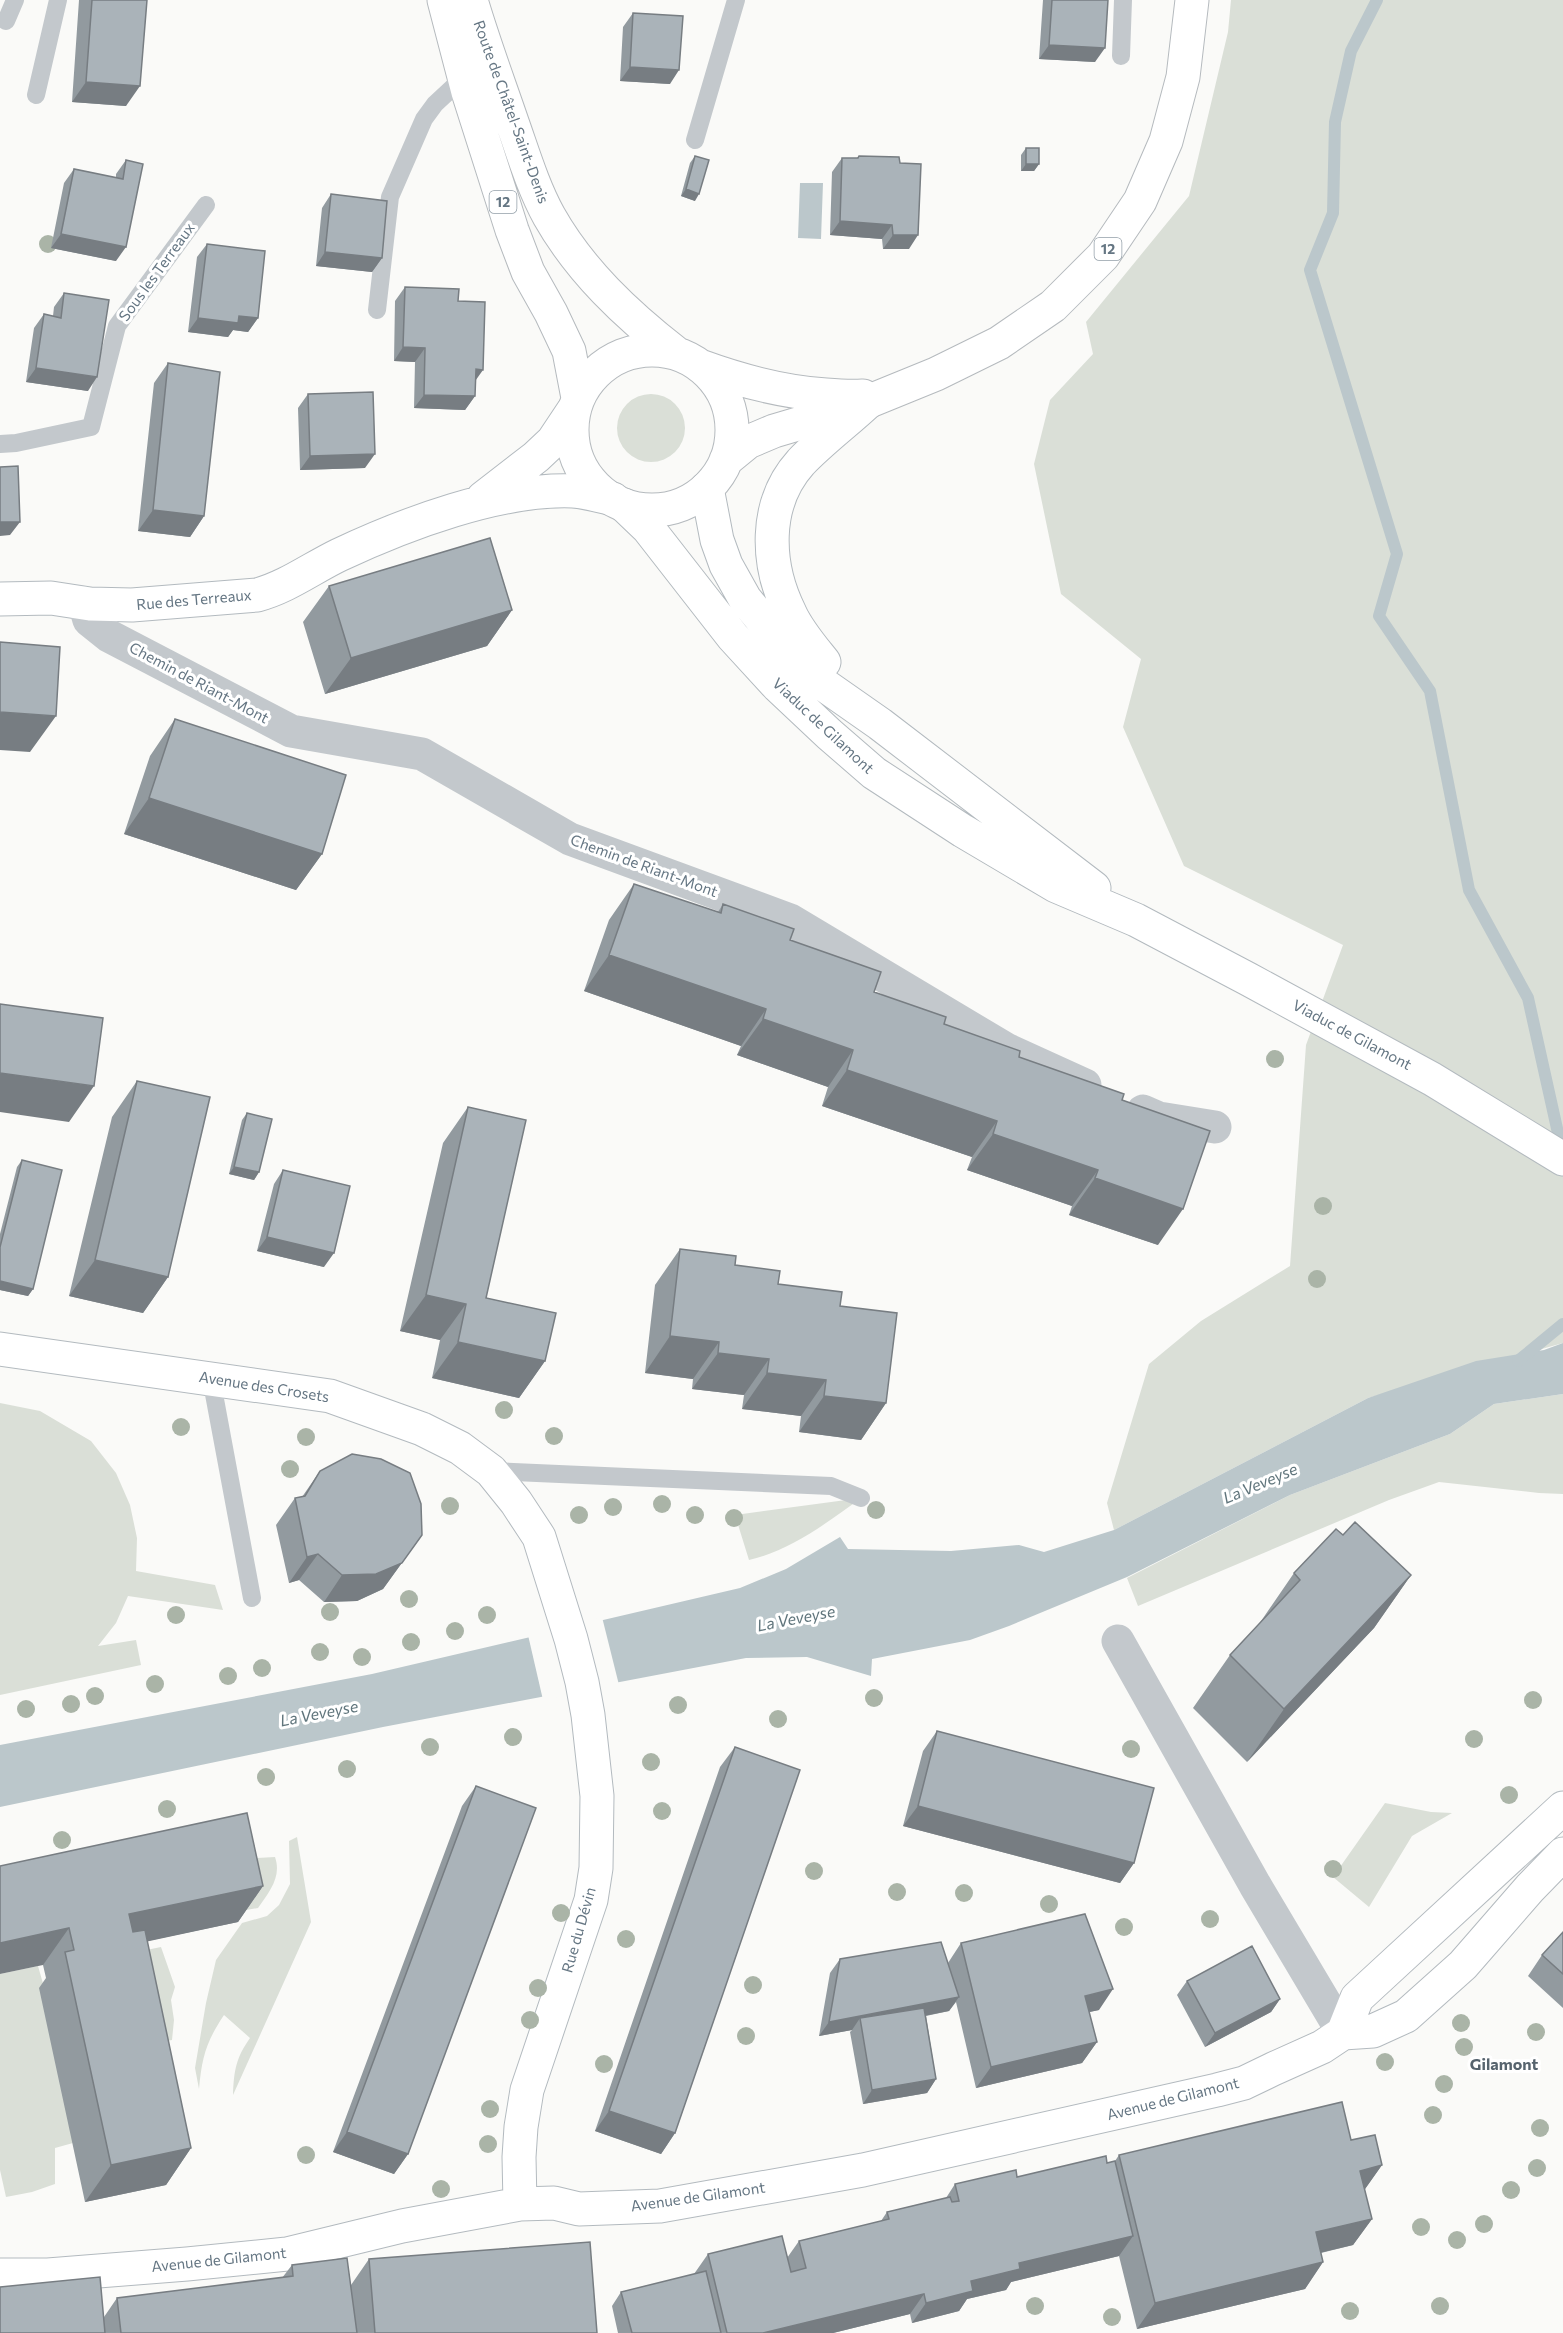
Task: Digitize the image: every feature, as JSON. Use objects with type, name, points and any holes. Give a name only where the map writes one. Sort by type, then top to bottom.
[{"type":"main road","name":"Route de Châtel-Saint-Denis","points":[[444,0],[464,77],[512,230],[528,272],[569,351],[576,405]]},
{"type":"main road","name":"Route de Châtel-Saint-Denis","points":[[471,0],[525,159],[549,216],[594,279],[650,333],[688,359],[738,380],[778,390],[880,397]]},
{"type":"main road","name":"Route de Châtel-Saint-Denis","points":[[726,460],[748,442],[774,431],[880,397],[936,374],[999,343],[1053,306],[1103,256],[1140,201],[1166,141],[1183,77],[1192,0]]},
{"type":"main road","name":"12","points":[[640,350],[664,350],[688,359],[719,387],[728,408],[732,429],[726,460],[707,488],[676,506],[652,510],[618,502],[598,489],[577,460],[572,433],[576,405],[597,371],[617,357],[640,350]]},
{"type":"main road","points":[[880,397],[808,456],[791,475],[778,500],[772,522],[772,544],[773,564],[779,589],[791,616],[824,662],[890,732]]},
{"type":"main road","name":"Rue des Terreaux","points":[[477,503],[553,441],[576,405]]},
{"type":"main road","name":"Viaduc de Gilamont","points":[[707,488],[717,540],[726,564],[745,599],[771,631],[820,682],[890,732],[1136,920]]},
{"type":"main road","name":"Rue des Terreaux","points":[[0,599],[51,598],[84,603],[132,605],[265,593],[351,550],[400,529],[477,503],[554,491],[575,491],[618,502]]},
{"type":"main road","name":"Viaduc de Gilamont","points":[[618,502],[648,528],[734,637],[778,686],[874,773],[963,831],[1056,886],[1136,920],[1432,1079],[1563,1160]]},
{"type":"main road","name":"Avenue des Crosets","points":[[0,1349],[330,1396],[422,1429],[460,1449],[490,1472],[516,1502],[539,1537],[553,1582]]},
{"type":"main road","name":"Rue du Dévin","points":[[520,2204],[519,2157],[527,2090],[591,1900],[598,1829],[592,1749],[582,1682],[553,1582]]},
{"type":"main road","points":[[1343,2033],[1357,1998],[1563,1808]]},
{"type":"main road","name":"Avenue de Gilamont","points":[[0,2275],[48,2275],[287,2254],[402,2226],[520,2204],[554,2203],[579,2209],[660,2206],[863,2170],[1244,2083],[1322,2047],[1343,2033],[1373,2031],[1406,2016],[1469,1959],[1562,1856]]},
{"type":"street","name":"Chemin de Riant-Mont","points":[[84,603],[89,620],[109,636],[291,732],[422,754],[570,839],[790,920],[1006,1049],[1159,1118],[1215,1127]]},
{"type":"street","points":[[1118,1641],[1261,1894],[1343,2033]]},
{"type":"lane","points":[[6,21],[15,0]]},
{"type":"lane","points":[[36,95],[58,0]]},
{"type":"lane","points":[[695,140],[736,0]]},
{"type":"lane","points":[[1121,56],[1123,0]]},
{"type":"lane","points":[[377,310],[390,197],[424,119],[435,104],[464,77]]},
{"type":"lane","name":"Sous les Terreaux","points":[[0,444],[16,443],[91,427],[117,326],[206,205]]},
{"type":"lane","points":[[211,1378],[252,1598]]},
{"type":"lane","points":[[490,1472],[831,1486],[861,1498]]},
{"type":"shaded area","points":[[1231,0],[1563,0],[1563,1343],[1368,1398],[1114,1530],[1107,1503],[1149,1364],[1201,1321],[1290,1266],[1306,1045],[1343,945],[1184,866],[1123,727],[1141,659],[1061,594],[1034,464],[1050,400],[1093,354],[1086,322],[1189,196],[1228,32]]},
{"type":"shaded area","points":[[651,394],[664,397],[675,404],[682,415],[685,428],[682,441],[675,452],[664,459],[651,462],[638,459],[627,452],[620,441],[617,428],[620,415],[627,404],[638,397]]},
{"type":"shaded area","points":[[1563,1394],[1563,1494],[1439,1482],[1389,1500],[1138,1606],[1127,1578],[1290,1495],[1450,1434],[1494,1404]]},
{"type":"shaded area","points":[[0,1403],[40,1411],[91,1441],[116,1473],[130,1505],[137,1538],[136,1571],[215,1585],[223,1610],[128,1596],[116,1623],[98,1646],[136,1640],[141,1665],[0,1695]]},
{"type":"shaded area","points":[[861,1498],[794,1543],[749,1560],[735,1515]]},
{"type":"shaded area","points":[[1385,1803],[1431,1812],[1452,1813],[1412,1836],[1369,1907],[1333,1877]]},
{"type":"shaded area","points":[[297,1837],[311,1922],[233,2095],[237,2065],[250,2038],[224,2015],[206,2050],[199,2089],[195,2068],[216,1960],[242,1923],[267,1916],[279,1905],[290,1884],[289,1841]]},
{"type":"shaded area","points":[[275,1857],[276,1878],[258,1908],[235,1912],[225,1866],[257,1858]]},
{"type":"shaded area","points":[[161,1947],[175,1987],[171,2000],[174,2020],[172,2040],[144,2045],[122,1955]]},
{"type":"shaded area","points":[[38,1966],[44,1987],[73,2143],[55,2148],[55,2184],[32,2192],[6,2197],[0,2170],[0,1974]]},
{"type":"water","points":[[800,183],[823,183],[821,239],[798,238]]},
{"type":"water","name":"La Veveyse","points":[[1563,1343],[1563,1394],[1494,1404],[1450,1434],[1290,1495],[1127,1577],[1009,1626],[970,1640],[872,1659],[871,1676],[807,1657],[746,1658],[383,1727],[0,1807],[0,1745],[372,1674],[740,1588],[786,1569],[840,1537],[848,1549],[951,1551],[1019,1545],[1044,1552],[1114,1530],[1368,1398],[1476,1361],[1544,1350]]},
{"type":"pier","points":[[602,1617],[619,1685],[543,1700],[528,1635]]},
{"type":"building","points":[[92,0],[147,0],[140,86],[86,82]]},
{"type":"building","points":[[1052,0],[1108,0],[1105,48],[1049,45]]},
{"type":"building","points":[[633,13],[683,16],[679,70],[630,67]]},
{"type":"building","points":[[1026,148],[1039,148],[1039,164],[1026,164]]},
{"type":"building","points":[[695,156],[709,160],[699,194],[686,189]]},
{"type":"building","points":[[859,156],[899,157],[900,163],[921,164],[918,235],[893,235],[892,225],[840,221],[842,158],[858,158]]},
{"type":"building","points":[[126,160],[143,164],[126,247],[61,234],[74,169],[123,179]]},
{"type":"building","points":[[331,194],[387,201],[382,258],[325,252]]},
{"type":"building","points":[[207,244],[265,251],[258,318],[239,316],[238,323],[198,318]]},
{"type":"building","points":[[405,287],[459,289],[458,301],[485,302],[483,370],[476,369],[475,396],[424,395],[425,348],[403,347]]},
{"type":"building","points":[[64,293],[109,300],[97,377],[36,368],[44,314],[61,318]]},
{"type":"building","points":[[168,363],[220,372],[204,516],[153,510]]},
{"type":"building","points":[[373,392],[375,454],[310,456],[308,394]]},
{"type":"building","points":[[18,466],[20,522],[0,522],[0,467]]},
{"type":"building","points":[[490,538],[512,610],[351,658],[329,586]]},
{"type":"building","points":[[0,642],[60,647],[56,716],[0,712]]},
{"type":"building","points":[[175,719],[346,775],[322,854],[149,798]]},
{"type":"building","points":[[634,884],[721,913],[723,904],[794,929],[790,940],[881,972],[874,992],[946,1017],[944,1024],[1020,1051],[1019,1057],[1124,1094],[1122,1100],[1210,1131],[1183,1209],[1095,1178],[1098,1170],[993,1134],[997,1121],[847,1070],[853,1050],[763,1019],[766,1009],[609,955]]},
{"type":"building","points":[[0,1004],[103,1018],[94,1086],[0,1073]]},
{"type":"building","points":[[137,1081],[210,1097],[168,1277],[95,1260]]},
{"type":"building","points":[[468,1107],[526,1120],[486,1298],[556,1313],[545,1361],[458,1342],[466,1304],[426,1295]]},
{"type":"building","points":[[247,1113],[272,1119],[259,1172],[234,1167]]},
{"type":"building","points":[[22,1160],[62,1170],[33,1289],[0,1281],[0,1247]]},
{"type":"building","points":[[283,1170],[350,1186],[334,1253],[267,1237]]},
{"type":"building","points":[[680,1249],[736,1256],[735,1265],[780,1271],[778,1284],[842,1292],[840,1306],[897,1313],[886,1403],[824,1396],[826,1380],[767,1373],[769,1359],[718,1353],[719,1342],[670,1336]]},
{"type":"building","points":[[352,1454],[381,1459],[410,1473],[421,1504],[422,1535],[402,1563],[376,1574],[342,1575],[318,1554],[307,1557],[295,1498],[305,1496],[320,1471]]},
{"type":"building","points":[[1355,1522],[1411,1575],[1284,1709],[1230,1655],[1300,1580],[1294,1573],[1336,1529],[1343,1535]]},
{"type":"building","points":[[937,1731],[1154,1788],[1134,1863],[918,1806]]},
{"type":"building","points":[[735,1747],[800,1770],[675,2133],[609,2111]]},
{"type":"building","points":[[476,1786],[536,1808],[408,2154],[347,2132]]},
{"type":"building","points":[[247,1813],[263,1886],[129,1914],[133,1932],[145,1930],[191,2148],[111,2165],[65,1952],[74,1950],[69,1928],[0,1943],[0,1866]]},
{"type":"building","points":[[1085,1914],[1113,1989],[1085,1996],[1097,2042],[991,2067],[961,1943]]},
{"type":"building","points":[[1563,1932],[1563,1974],[1542,1955]]},
{"type":"building","points":[[941,1942],[959,1997],[829,2022],[840,1959]]},
{"type":"building","points":[[1252,1946],[1280,1999],[1215,2033],[1187,1981]]},
{"type":"building","points":[[924,2008],[936,2079],[872,2090],[860,2018]]},
{"type":"building","points":[[1342,2102],[1351,2140],[1375,2135],[1382,2165],[1360,2171],[1372,2219],[1316,2232],[1323,2262],[1155,2303],[1119,2155]]},
{"type":"building","points":[[1106,2156],[1107,2163],[1115,2161],[1133,2236],[1019,2263],[1020,2269],[971,2281],[973,2291],[926,2303],[924,2294],[763,2333],[727,2333],[708,2254],[782,2236],[791,2272],[806,2268],[799,2241],[889,2219],[887,2212],[950,2197],[952,2202],[959,2201],[955,2184],[1016,2170],[1017,2177]]},
{"type":"building","points":[[590,2242],[597,2333],[375,2333],[369,2259]]},
{"type":"building","points":[[347,2258],[357,2333],[121,2333],[117,2298],[293,2276],[292,2265]]},
{"type":"building","points":[[706,2271],[721,2333],[632,2333],[621,2292]]},
{"type":"building","points":[[100,2277],[105,2333],[0,2333],[0,2287]]},
{"type":"waterway","points":[[1377,0],[1351,51],[1335,122],[1333,213],[1310,270],[1397,554],[1379,616],[1430,691],[1469,890],[1528,998],[1562,1151]]},
{"type":"waterway","points":[[1518,1361],[1563,1324]]},
{"type":"district","name":"Gilamont","points":[[1504,2064]]}]
